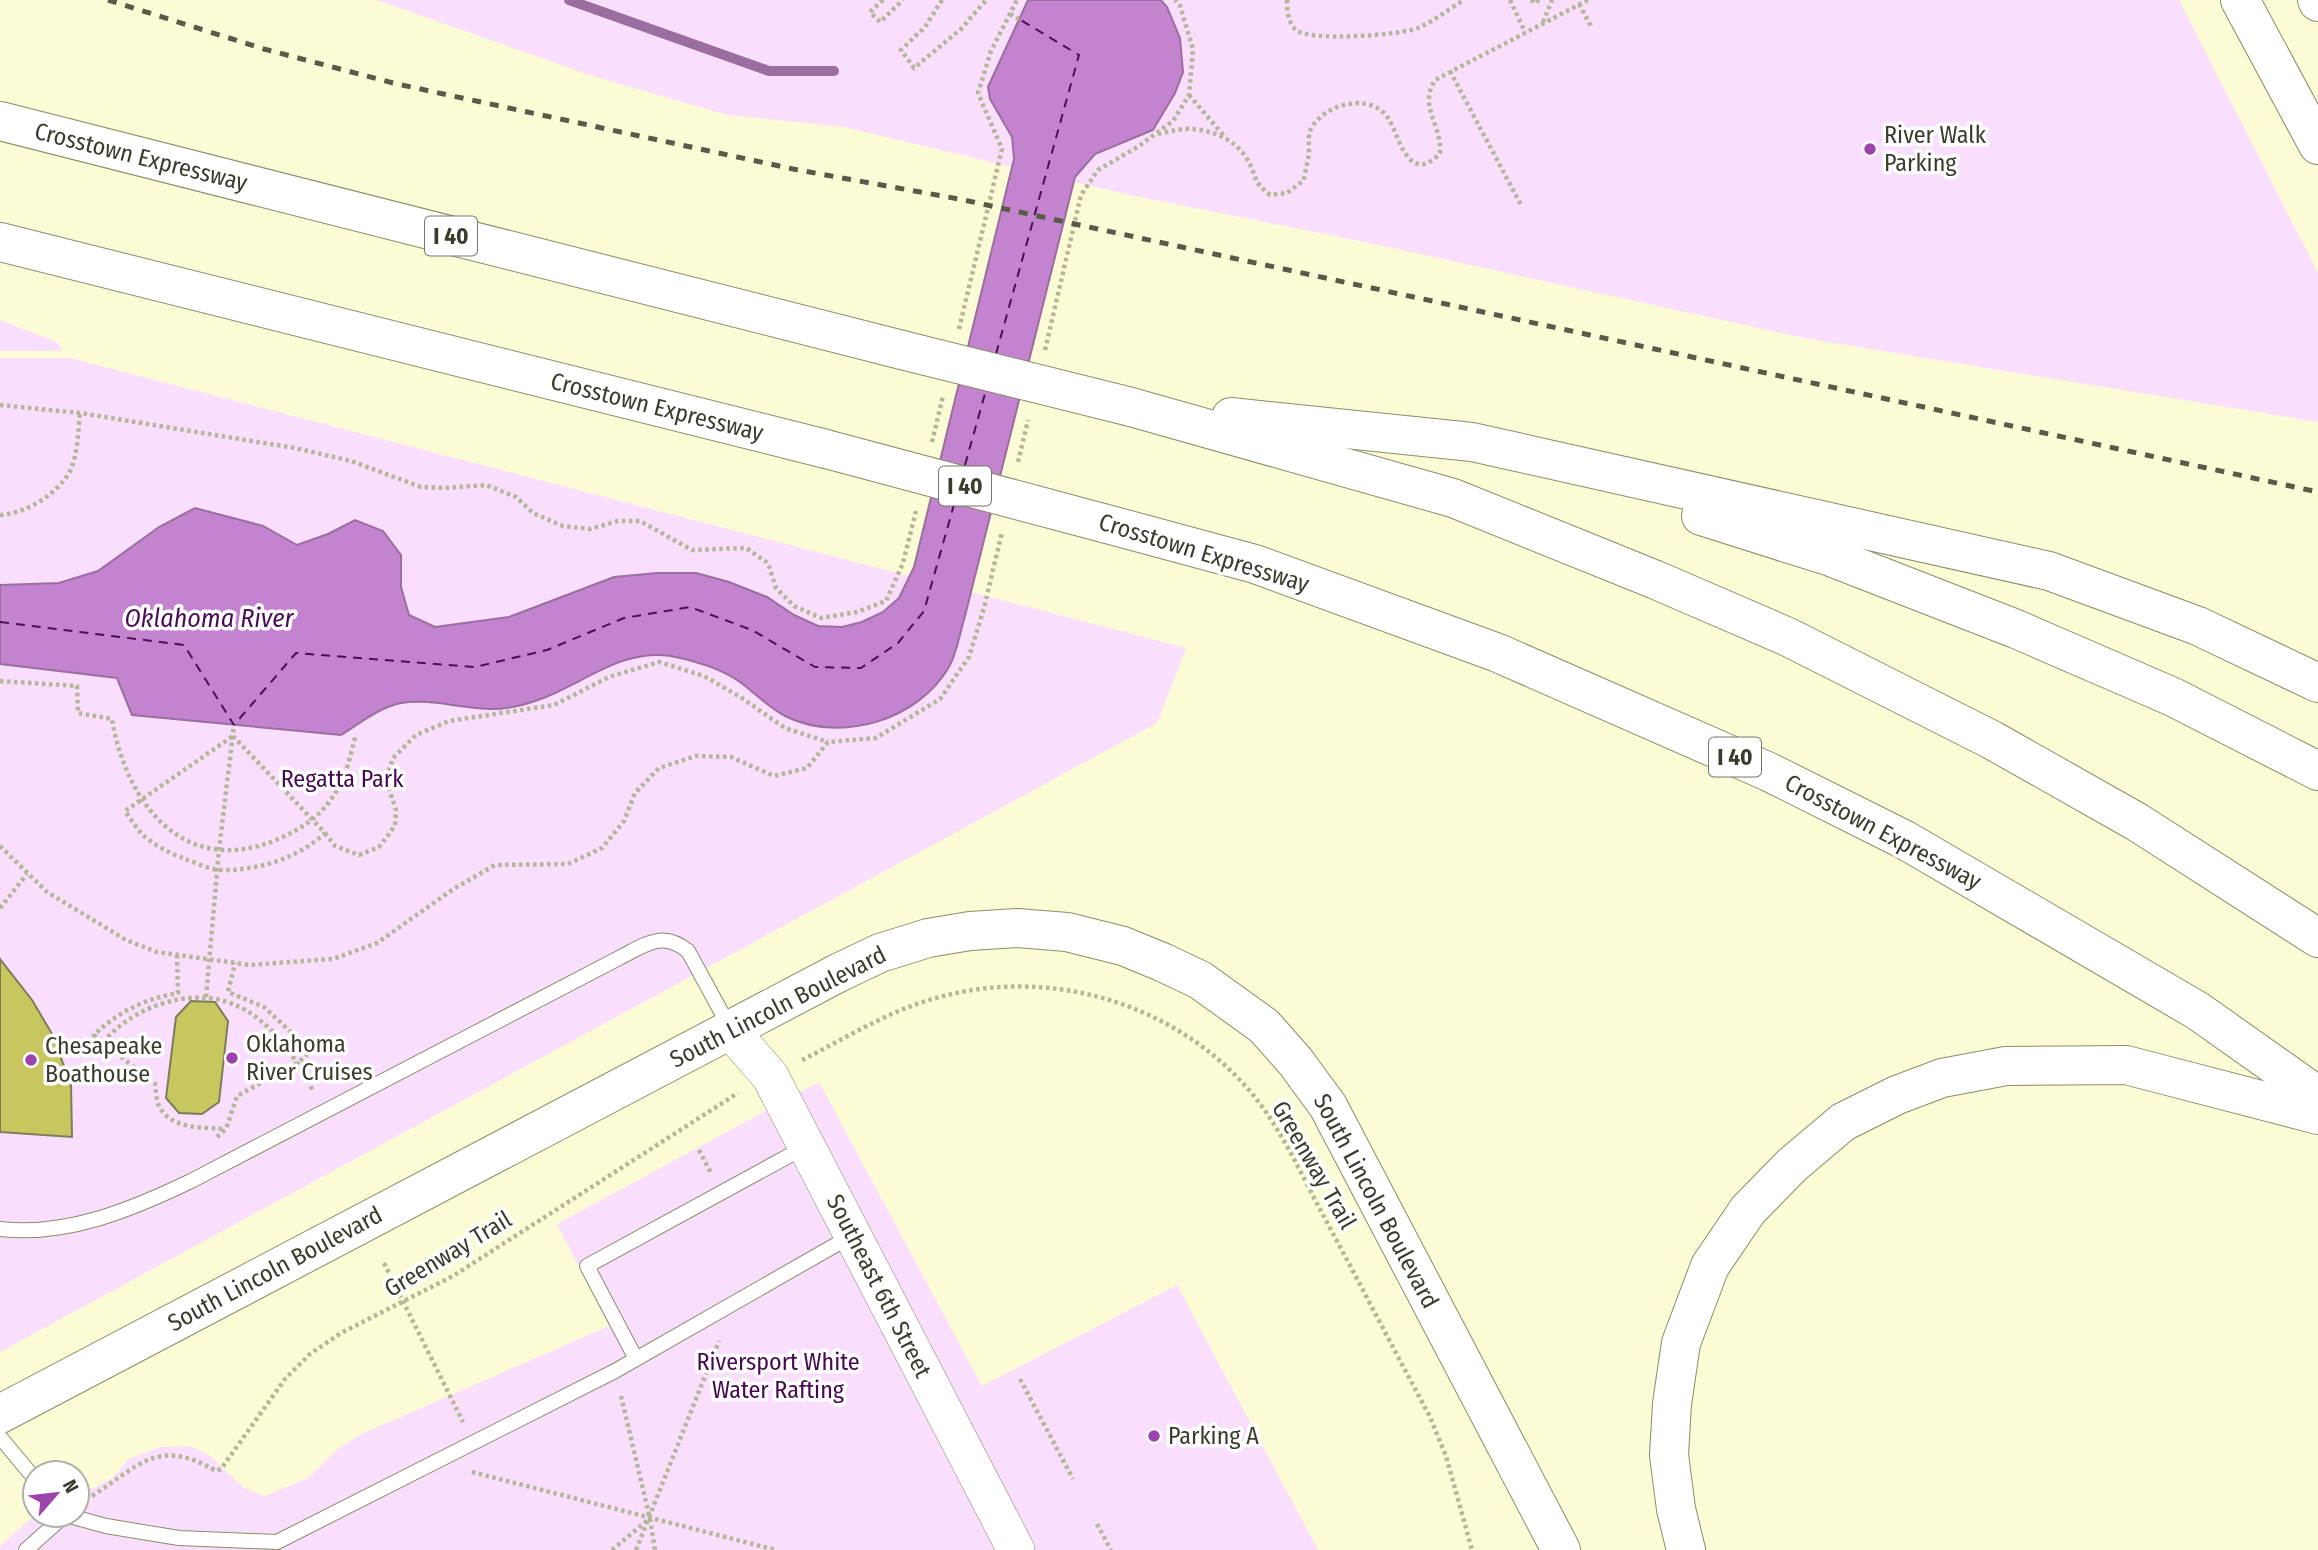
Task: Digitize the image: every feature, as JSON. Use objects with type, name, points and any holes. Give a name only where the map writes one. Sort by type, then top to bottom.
[{"type":"main road","points":[[2240,0],[2318,145]]},
{"type":"main road","name":"Crosstown Expressway","points":[[0,121],[1131,407],[1453,498],[1788,637],[1992,740],[2137,822],[2318,938]]},
{"type":"main road","name":"Crosstown Expressway","points":[[0,242],[826,449],[1255,564],[1498,653],[1769,772],[1906,840],[2186,1004],[2318,1096]]},
{"type":"main road","points":[[1131,407],[1472,442],[2049,571],[2198,626],[2318,683]]},
{"type":"main road","points":[[1472,442],[1831,557],[2004,624],[2173,697],[2318,771]]},
{"type":"main road","name":"South Lincoln Boulevard","points":[[0,1414],[880,953],[928,938],[970,931],[1017,928],[1067,932],[1124,946],[1200,980],[1264,1026],[1295,1061],[1328,1106],[1561,1550]]},
{"type":"main road","points":[[1686,1550],[1676,1509],[1669,1455],[1672,1404],[1681,1343],[1710,1266],[1748,1210],[1792,1165],[1843,1122],[1897,1095],[1942,1078],[2007,1066],[2126,1065],[2318,1115]]},
{"type":"street","name":"Southeast 6th Street","points":[[730,1030],[770,1076],[1016,1550]]},
{"type":"lane","points":[[0,1228],[52,1228],[85,1222],[144,1204],[619,958],[659,940],[679,944],[688,951],[730,1030]]},
{"type":"lane","points":[[636,1359],[587,1266],[806,1146]]},
{"type":"lane","points":[[91,1521],[178,1538],[277,1542],[615,1371],[854,1235]]},
{"type":"lane","points":[[0,1437],[21,1462]]},
{"type":"lane","points":[[26,1550],[49,1529]]},
{"type":"path","points":[[883,0],[870,12],[880,22],[903,0]]},
{"type":"path","points":[[942,0],[925,27],[901,50],[914,68],[961,29],[986,0]]},
{"type":"path","points":[[1043,355],[1081,195],[1098,170],[1173,121],[1189,95],[1193,49],[1180,6],[1174,0]]},
{"type":"path","points":[[1287,0],[1287,15],[1296,30],[1309,35],[1384,36],[1418,28],[1464,0]]},
{"type":"path","points":[[1510,0],[1525,32]]},
{"type":"path","points":[[1531,0],[1537,3],[1538,0]]},
{"type":"path","points":[[1542,23],[1552,0]]},
{"type":"path","points":[[1189,95],[1226,138],[1240,148],[1249,162],[1256,183],[1270,195],[1287,193],[1304,180],[1310,132],[1323,116],[1343,104],[1368,103],[1387,116],[1411,160],[1421,164],[1432,161],[1440,153],[1437,126],[1429,110],[1428,90],[1435,80],[1588,0]]},
{"type":"path","points":[[1579,4],[1592,28]]},
{"type":"path","points":[[1010,14],[1019,19]]},
{"type":"path","points":[[1450,71],[1521,205]]},
{"type":"path","points":[[1155,134],[1191,129],[1226,138]]},
{"type":"path","points":[[1015,475],[1031,408]]},
{"type":"path","points":[[0,514],[17,512],[37,503],[69,472],[80,413]]},
{"type":"path","points":[[233,736],[313,819],[335,846],[359,855],[379,847],[395,827],[397,810],[386,780],[393,758],[416,735],[449,721],[554,705],[610,677],[659,662],[704,676],[785,728],[828,742],[876,738],[940,699],[969,657],[1003,528]]},
{"type":"path","points":[[0,681],[77,686],[78,713],[112,719],[121,760],[142,799],[161,824],[176,836],[219,850],[242,851],[259,847],[290,834],[313,819],[337,790],[345,773],[356,734]]},
{"type":"path","points":[[206,996],[234,725]]},
{"type":"path","points":[[233,736],[125,811],[142,834],[172,854],[217,870],[251,868],[272,863],[312,845],[325,833]]},
{"type":"path","points":[[0,846],[47,892],[126,940],[157,951],[235,963],[287,964],[333,959],[377,943],[455,888],[495,865],[568,864],[602,848],[624,821],[635,793],[659,768],[696,756],[731,757],[774,776],[807,768],[828,742]]},
{"type":"path","points":[[0,908],[27,874]]},
{"type":"path","points":[[177,955],[178,993],[140,1003],[110,1019],[94,1035],[156,1084],[158,1105],[167,1116],[181,1125],[226,1129]]},
{"type":"path","points":[[209,1145],[226,1129],[237,1096],[299,1062],[311,1051],[264,1007],[228,992],[235,963]]},
{"type":"path","name":"Greenway Trail","points":[[807,1057],[886,1016],[934,998],[1009,985],[1067,989],[1112,1000],[1162,1020],[1214,1054],[1250,1091],[1283,1139],[1429,1415],[1446,1456],[1472,1550]]},
{"type":"path","points":[[103,1042],[114,1029],[150,1008],[184,998],[206,996],[255,1016],[285,1043],[299,1062],[324,1112]]},
{"type":"path","name":"Greenway Trail","points":[[91,1497],[139,1464],[160,1455],[173,1454],[193,1458],[216,1471],[221,1469],[285,1379],[310,1354],[341,1333],[453,1276],[724,1099]]},
{"type":"path","points":[[384,1263],[473,1443]]},
{"type":"path","points":[[636,1550],[735,1301]]},
{"type":"path","points":[[615,1371],[655,1550]]},
{"type":"path","points":[[1020,1380],[1073,1479]]},
{"type":"path","points":[[435,1462],[776,1550]]},
{"type":"path","points":[[612,1550],[650,1519]]},
{"type":"path","points":[[1097,1524],[1111,1550]]},
{"type":"green space","points":[[377,0],[2179,0],[2318,273],[2318,422],[1809,339],[1374,244],[1125,194],[844,127],[727,115],[589,75]]},
{"type":"green space","points":[[0,320],[57,342],[63,351],[0,351]]},
{"type":"green space","name":"Regatta Park","points":[[0,358],[70,358],[1186,648],[1157,723],[0,1352]]},
{"type":"green space","name":"Riversport White Water Rafting","points":[[819,1082],[982,1386],[1177,1285],[1318,1550],[0,1550],[0,1546],[21,1527],[91,1529],[91,1488],[112,1478],[129,1459],[161,1447],[190,1446],[209,1455],[244,1488],[265,1496],[308,1478],[340,1447],[364,1433],[609,1326],[557,1224]]},
{"type":"water","name":"Oklahoma River","points":[[1028,0],[1161,0],[1167,7],[1180,38],[1183,72],[1175,93],[1153,130],[1095,154],[1075,177],[956,649],[949,667],[918,701],[877,722],[831,728],[787,717],[733,677],[716,669],[671,656],[653,655],[619,662],[533,702],[514,706],[480,709],[424,702],[401,703],[370,716],[341,735],[132,715],[117,678],[0,664],[0,585],[59,583],[98,571],[159,527],[195,508],[263,526],[297,545],[328,534],[355,520],[383,531],[401,555],[401,587],[409,615],[435,627],[509,617],[614,577],[657,573],[696,573],[729,582],[767,597],[794,615],[818,626],[842,627],[862,622],[883,612],[899,598],[914,567],[1014,159],[1012,137],[990,99],[988,87]]},
{"type":"building","name":"Chesapeake Boathouse","points":[[0,959],[32,1000],[52,1034],[71,1085],[72,1137],[0,1132]]},
{"type":"building","points":[[191,1001],[215,1002],[228,1021],[219,1102],[202,1114],[179,1113],[166,1098],[176,1017]]},
{"type":"waterway","points":[[569,0],[769,71],[834,71]]},
{"type":"ferry route","points":[[996,354],[1079,55],[1019,19]]},
{"type":"ferry route","points":[[965,465],[986,390]]},
{"type":"ferry route","points":[[0,622],[184,645],[234,725],[296,653],[475,667],[547,650],[624,618],[690,607],[752,630],[815,667],[861,668],[898,643],[924,611],[955,501]]},
{"type":"railway","points":[[108,0],[264,49],[397,84],[798,170],[959,199],[2318,492]]},
{"type":"place","name":"River Walk Parking","points":[[1870,149]]},
{"type":"place","name":"Oklahoma River Cruises","points":[[232,1058]]},
{"type":"place","name":"Chesapeake Boathouse","points":[[31,1060]]},
{"type":"place","name":"Parking A","points":[[1154,1436]]}]
